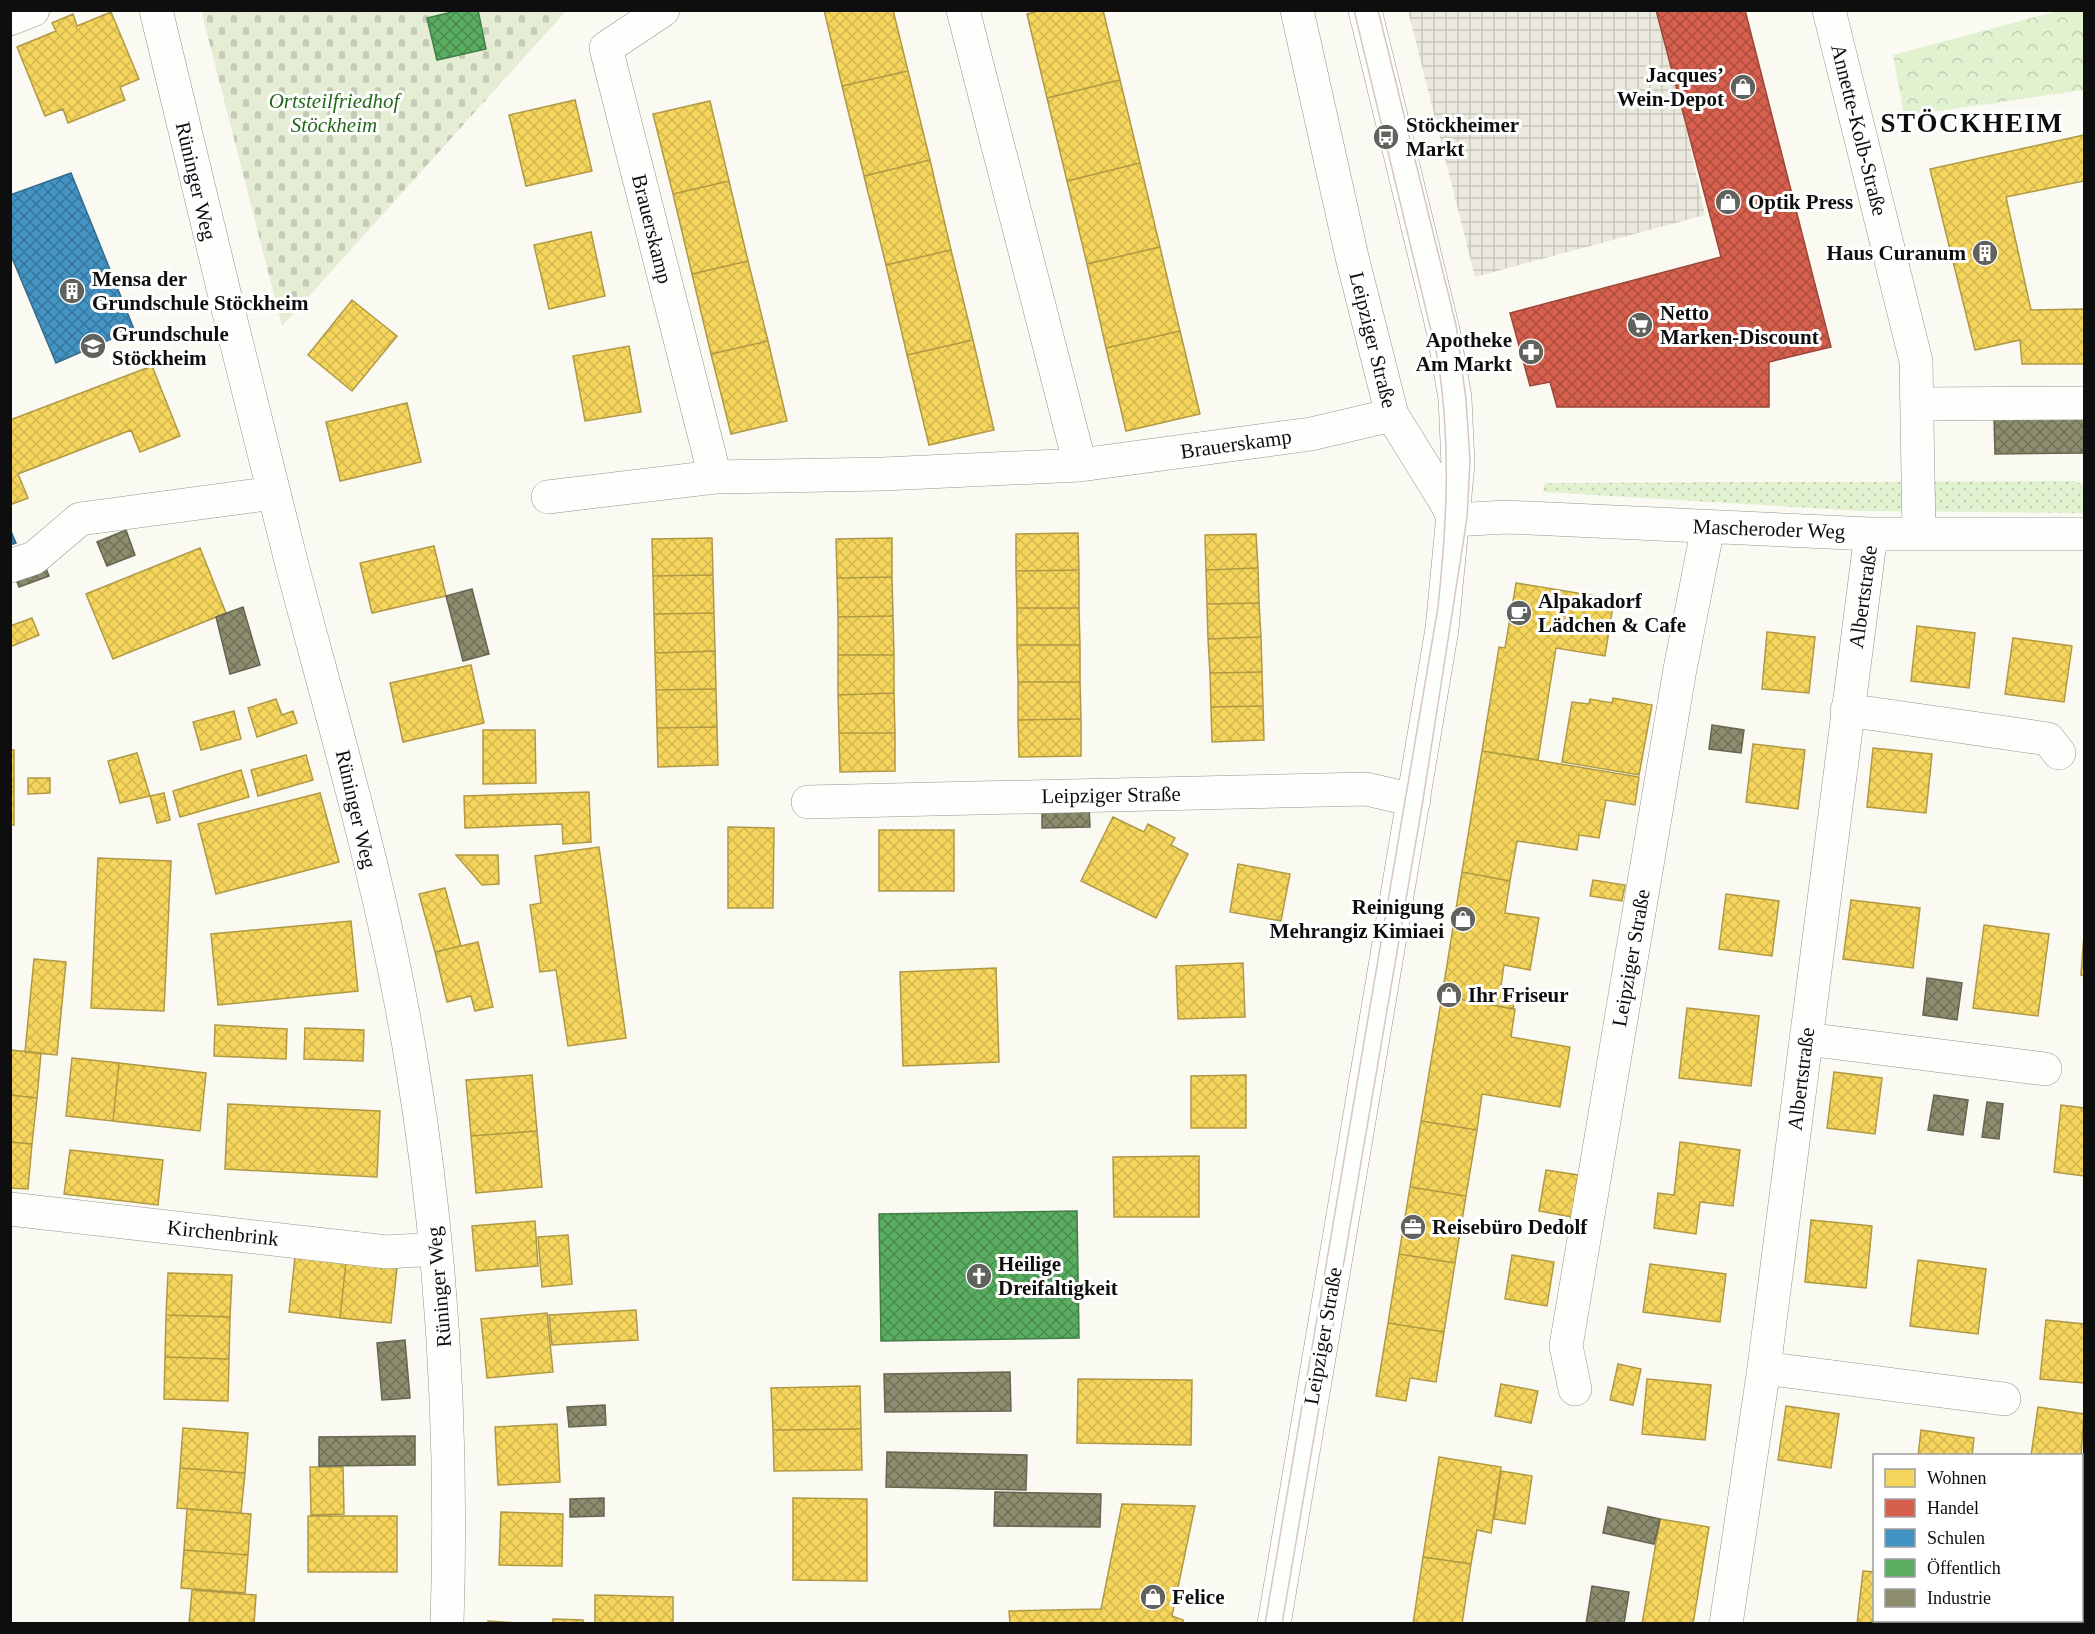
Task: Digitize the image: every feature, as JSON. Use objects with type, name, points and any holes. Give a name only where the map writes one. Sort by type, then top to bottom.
[{"type":"street","points":[[10,19],[33,10]]},
{"type":"street","name":"Rüninger Weg","points":[[156,10],[231,324],[339,733],[412,1067],[436,1249],[446,1348],[449,1443],[447,1623]]},
{"type":"street","name":"Brauerskamp","points":[[663,10],[606,48],[715,477]]},
{"type":"street","points":[[963,10],[1080,465]]},
{"type":"street","name":"Leipziger Straße","points":[[1274,1623],[1414,800],[1445,608],[1454,520],[1448,504],[1392,415],[1352,257],[1297,10]]},
{"type":"street","points":[[1365,10],[1443,330],[1455,409],[1458,464],[1454,520]]},
{"type":"street","name":"Annette-Kolb-Straße","points":[[1829,10],[1916,361],[1919,533]]},
{"type":"street","points":[[1917,404],[2085,403]]},
{"type":"street","name":"Brauerskamp","points":[[548,497],[715,477],[892,474],[1080,465],[1311,434],[1392,415]]},
{"type":"street","points":[[10,566],[34,558],[80,519],[274,493]]},
{"type":"street","name":"Mascheroder Weg","points":[[1454,520],[1506,517],[1871,534],[2085,534]]},
{"type":"street","name":"Leipziger Straße","points":[[1575,1389],[1566,1346],[1680,669],[1708,527]]},
{"type":"street","name":"Albertstraße","points":[[1726,1623],[1764,1368],[1871,534]]},
{"type":"street","points":[[1847,710],[2048,739],[2059,753]]},
{"type":"street","name":"Leipziger Straße","points":[[808,802],[1366,789],[1414,800]]},
{"type":"street","points":[[1806,1039],[2045,1069]]},
{"type":"street","name":"Kirchenbrink","points":[[10,1209],[387,1252],[436,1249]]},
{"type":"street","points":[[1764,1368],[2004,1399]]},
{"type":"green space","name":"Ortsteilfriedhof Stöckheim","points":[[201,10],[566,11],[282,326]]},
{"type":"green space","points":[[2057,11],[2084,11],[2084,90],[1904,116],[1893,55]]},
{"type":"green space","points":[[2075,481],[2084,485],[2084,513],[1862,511],[1543,492],[1545,483]]},
{"type":"shaded area","name":"Stöckheimer Markt","points":[[1408,11],[1656,11],[1681,105],[1705,215],[1475,277]]},
{"type":"building: Wohnen","points":[[824,10],[893,10],[908,71],[842,86]]},
{"type":"building: Wohnen","points":[[1042,10],[1103,10],[1120,80],[1047,98],[1027,14]]},
{"type":"building: Wohnen","points":[[111,12],[139,79],[120,87],[125,100],[68,123],[63,109],[45,116],[17,47],[56,31],[52,23],[73,14],[77,26]]},
{"type":"building: Wohnen","points":[[908,71],[930,160],[864,176],[842,86]]},
{"type":"building: Wohnen","points":[[1120,80],[1140,163],[1067,181],[1047,98]]},
{"type":"building: Wohnen","points":[[575,100],[592,171],[526,186],[509,115]]},
{"type":"building: Wohnen","points":[[710,101],[729,181],[673,194],[653,114]]},
{"type":"building: Wohnen","name":"Haus Curanum","points":[[2084,135],[2084,181],[2006,197],[2031,310],[2084,309],[2084,364],[2022,364],[2020,340],[1975,350],[1930,169]]},
{"type":"building: Wohnen","points":[[930,160],[951,250],[886,265],[864,176]]},
{"type":"building: Wohnen","points":[[1140,163],[1160,247],[1087,264],[1067,181]]},
{"type":"building: Wohnen","points":[[729,181],[748,261],[692,274],[673,194]]},
{"type":"building: Wohnen","points":[[591,232],[605,296],[549,309],[534,245]]},
{"type":"building: Wohnen","points":[[1160,247],[1180,331],[1106,348],[1087,264]]},
{"type":"building: Wohnen","points":[[951,250],[973,340],[907,355],[886,265]]},
{"type":"building: Wohnen","points":[[748,261],[768,341],[711,354],[692,274]]},
{"type":"building: Wohnen","points":[[352,300],[397,336],[352,391],[308,355]]},
{"type":"building: Wohnen","points":[[1180,331],[1200,414],[1126,431],[1106,348]]},
{"type":"building: Wohnen","points":[[973,340],[994,430],[929,445],[907,355]]},
{"type":"building: Wohnen","points":[[768,341],[787,421],[731,434],[711,354]]},
{"type":"building: Wohnen","points":[[629,346],[641,412],[585,421],[573,356]]},
{"type":"building: Wohnen","points":[[152,366],[180,436],[140,452],[131,430],[18,474],[28,498],[10,505],[10,420]]},
{"type":"building: Wohnen","points":[[407,403],[421,462],[340,481],[326,422]]},
{"type":"building: Wohnen","points":[[1078,533],[1079,570],[1016,571],[1016,534]]},
{"type":"building: Wohnen","points":[[1256,534],[1258,568],[1206,570],[1205,535]]},
{"type":"building: Wohnen","points":[[712,538],[713,575],[653,576],[652,539]]},
{"type":"building: Wohnen","points":[[892,538],[892,577],[837,578],[836,539]]},
{"type":"building: Wohnen","points":[[434,546],[446,596],[372,613],[360,563]]},
{"type":"building: Wohnen","points":[[200,548],[226,613],[113,659],[86,594]]},
{"type":"building: Wohnen","points":[[1258,568],[1259,603],[1207,604],[1206,570]]},
{"type":"building: Wohnen","points":[[1079,570],[1079,608],[1017,608],[1016,571]]},
{"type":"building: Wohnen","points":[[713,575],[714,613],[654,614],[653,576]]},
{"type":"building: Wohnen","points":[[892,577],[893,616],[838,617],[837,578]]},
{"type":"building: Wohnen","points":[[1516,583],[1614,599],[1605,656],[1556,648],[1538,760],[1482,751],[1499,647],[1505,648]]},
{"type":"building: Wohnen","points":[[1259,603],[1261,637],[1208,639],[1207,604]]},
{"type":"building: Wohnen","points":[[1017,608],[1079,608],[1080,645],[1017,645]]},
{"type":"building: Wohnen","points":[[714,613],[715,651],[655,653],[654,614]]},
{"type":"building: Wohnen","points":[[893,616],[894,655],[838,655],[838,617]]},
{"type":"building: Wohnen","points":[[32,618],[39,635],[10,647],[10,626]]},
{"type":"building: Wohnen","points":[[1917,626],[1975,633],[1969,688],[1911,681]]},
{"type":"building: Wohnen","points":[[1767,632],[1815,637],[1809,693],[1762,689]]},
{"type":"building: Wohnen","points":[[1261,637],[1262,672],[1210,673],[1208,639]]},
{"type":"building: Wohnen","points":[[2013,638],[2072,646],[2064,702],[2005,694]]},
{"type":"building: Wohnen","points":[[1017,645],[1080,645],[1080,682],[1018,682]]},
{"type":"building: Wohnen","points":[[715,651],[716,689],[656,690],[655,653]]},
{"type":"building: Wohnen","points":[[838,655],[894,655],[894,693],[838,695]]},
{"type":"building: Wohnen","points":[[471,665],[484,723],[403,742],[390,683]]},
{"type":"building: Wohnen","points":[[1262,672],[1263,706],[1211,707],[1210,673]]},
{"type":"building: Wohnen","points":[[1018,682],[1080,682],[1081,719],[1018,720]]},
{"type":"building: Wohnen","points":[[716,689],[717,727],[657,728],[656,690]]},
{"type":"building: Wohnen","points":[[894,693],[895,733],[839,733],[838,695]]},
{"type":"building: Wohnen","points":[[1613,698],[1652,705],[1639,775],[1562,762],[1572,702],[1589,704],[1590,699],[1612,703]]},
{"type":"building: Wohnen","points":[[276,699],[282,715],[293,711],[297,723],[257,737],[248,708]]},
{"type":"building: Wohnen","points":[[1263,706],[1264,740],[1212,742],[1211,707]]},
{"type":"building: Wohnen","points":[[234,711],[241,739],[201,750],[193,722]]},
{"type":"building: Wohnen","points":[[1081,719],[1081,756],[1019,757],[1018,720]]},
{"type":"building: Wohnen","points":[[717,727],[718,765],[658,767],[657,728]]},
{"type":"building: Wohnen","points":[[483,730],[535,730],[536,783],[483,784]]},
{"type":"building: Wohnen","points":[[839,733],[895,733],[895,771],[840,772]]},
{"type":"building: Wohnen","points":[[1753,744],[1805,750],[1798,809],[1746,802]]},
{"type":"building: Wohnen","points":[[1873,748],[1932,754],[1926,813],[1867,807]]},
{"type":"building: Wohnen","points":[[10,750],[14,750],[14,787],[10,787]]},
{"type":"building: Wohnen","points":[[1482,751],[1639,777],[1635,805],[1606,800],[1599,838],[1579,835],[1577,850],[1517,841],[1510,881],[1462,872]]},
{"type":"building: Wohnen","points":[[137,753],[150,796],[120,803],[108,761]]},
{"type":"building: Wohnen","points":[[306,755],[313,780],[258,796],[251,770]]},
{"type":"building: Wohnen","points":[[241,770],[249,797],[180,817],[173,791]]},
{"type":"building: Wohnen","points":[[28,778],[50,778],[50,793],[28,794]]},
{"type":"building: Wohnen","points":[[10,787],[14,787],[14,825],[10,825]]},
{"type":"building: Wohnen","points":[[589,792],[591,842],[563,844],[562,824],[465,828],[464,796]]},
{"type":"building: Wohnen","points":[[164,793],[170,820],[157,823],[150,796]]},
{"type":"building: Wohnen","points":[[320,793],[339,862],[216,894],[198,824]]},
{"type":"building: Wohnen","points":[[1113,817],[1144,832],[1148,824],[1175,838],[1171,845],[1188,854],[1156,918],[1081,881]]},
{"type":"building: Wohnen","points":[[728,827],[774,828],[773,908],[728,908]]},
{"type":"building: Wohnen","points":[[879,830],[954,830],[954,891],[879,891]]},
{"type":"building: Wohnen","points":[[599,847],[626,1038],[568,1046],[556,970],[540,972],[530,905],[541,903],[535,856]]},
{"type":"building: Wohnen","points":[[456,855],[498,855],[499,884],[482,885]]},
{"type":"building: Wohnen","points":[[98,858],[171,861],[164,1011],[91,1008]]},
{"type":"building: Wohnen","points":[[1238,864],[1290,874],[1281,921],[1230,912]]},
{"type":"building: Wohnen","points":[[1462,872],[1510,881],[1505,913],[1539,918],[1530,970],[1504,965],[1501,986],[1516,989],[1513,1009],[1442,996]]},
{"type":"building: Wohnen","points":[[1593,880],[1625,885],[1622,901],[1590,896]]},
{"type":"building: Wohnen","points":[[445,888],[461,946],[435,952],[419,894]]},
{"type":"building: Wohnen","points":[[1726,894],[1779,901],[1772,956],[1719,949]]},
{"type":"building: Wohnen","points":[[1851,900],[1920,908],[1913,968],[1843,959]]},
{"type":"building: Wohnen","points":[[351,921],[358,991],[218,1005],[211,934]]},
{"type":"building: Wohnen","points":[[1984,925],[2049,934],[2038,1016],[1973,1008]]},
{"type":"building: Wohnen","points":[[2084,934],[2084,976],[2081,975]]},
{"type":"building: Wohnen","points":[[478,942],[493,1007],[475,1011],[471,996],[447,1002],[435,952]]},
{"type":"building: Wohnen","points":[[34,959],[66,962],[57,1055],[25,1052]]},
{"type":"building: Wohnen","points":[[1243,963],[1245,1017],[1178,1019],[1176,966]]},
{"type":"building: Wohnen","points":[[996,968],[999,1062],[903,1066],[900,972]]},
{"type":"building: Wohnen","points":[[1442,996],[1515,1009],[1511,1037],[1570,1047],[1560,1107],[1482,1094],[1477,1130],[1421,1121]]},
{"type":"building: Wohnen","points":[[1687,1008],[1759,1016],[1751,1086],[1679,1078]]},
{"type":"building: Wohnen","points":[[215,1025],[287,1029],[286,1059],[214,1056]]},
{"type":"building: Wohnen","points":[[305,1028],[364,1030],[363,1061],[304,1059]]},
{"type":"building: Wohnen","points":[[10,1050],[41,1053],[37,1098],[10,1095]]},
{"type":"building: Wohnen","points":[[72,1058],[119,1063],[113,1121],[66,1116]]},
{"type":"building: Wohnen","points":[[119,1063],[206,1073],[200,1131],[113,1121]]},
{"type":"building: Wohnen","points":[[1834,1072],[1882,1078],[1875,1134],[1827,1128]]},
{"type":"building: Wohnen","points":[[532,1075],[537,1131],[471,1136],[466,1080]]},
{"type":"building: Wohnen","points":[[1246,1075],[1246,1128],[1191,1128],[1191,1076]]},
{"type":"building: Wohnen","points":[[10,1095],[37,1098],[32,1144],[10,1142]]},
{"type":"building: Wohnen","points":[[228,1104],[380,1111],[377,1177],[225,1169]]},
{"type":"building: Wohnen","points":[[2061,1105],[2084,1108],[2084,1176],[2054,1172]]},
{"type":"building: Wohnen","points":[[1421,1121],[1477,1130],[1466,1196],[1410,1187]]},
{"type":"building: Wohnen","points":[[537,1131],[542,1187],[476,1193],[471,1136]]},
{"type":"building: Wohnen","points":[[10,1142],[32,1144],[28,1189],[10,1188]]},
{"type":"building: Wohnen","points":[[1680,1142],[1740,1150],[1733,1206],[1700,1202],[1696,1234],[1654,1228],[1658,1193],[1674,1195]]},
{"type":"building: Wohnen","points":[[70,1150],[163,1160],[158,1205],[64,1194]]},
{"type":"building: Wohnen","points":[[1199,1156],[1199,1217],[1114,1217],[1113,1157]]},
{"type":"building: Wohnen","points":[[1546,1170],[1578,1175],[1572,1217],[1539,1211]]},
{"type":"building: Wohnen","points":[[1410,1187],[1466,1196],[1455,1263],[1399,1254]]},
{"type":"building: Wohnen","points":[[1811,1220],[1872,1226],[1866,1288],[1805,1282]]},
{"type":"building: Wohnen","points":[[535,1221],[538,1266],[476,1271],[472,1226]]},
{"type":"building: Wohnen","points":[[568,1235],[572,1284],[542,1287],[538,1237]]},
{"type":"building: Wohnen","points":[[1399,1254],[1455,1263],[1444,1332],[1388,1323]]},
{"type":"building: Wohnen","points":[[1512,1255],[1554,1262],[1547,1306],[1505,1299]]},
{"type":"building: Wohnen","points":[[295,1257],[346,1262],[340,1318],[289,1312]]},
{"type":"building: Wohnen","points":[[1918,1260],[1986,1269],[1978,1334],[1910,1326]]},
{"type":"building: Wohnen","points":[[346,1262],[397,1268],[391,1323],[340,1318]]},
{"type":"building: Wohnen","points":[[1650,1264],[1726,1274],[1720,1322],[1643,1312]]},
{"type":"building: Wohnen","points":[[168,1273],[232,1275],[230,1317],[166,1315]]},
{"type":"building: Wohnen","points":[[636,1310],[638,1340],[552,1345],[549,1315]]},
{"type":"building: Wohnen","points":[[547,1313],[553,1372],[487,1378],[481,1319]]},
{"type":"building: Wohnen","points":[[166,1315],[230,1317],[229,1359],[165,1357]]},
{"type":"building: Wohnen","points":[[2046,1320],[2084,1324],[2084,1383],[2040,1379]]},
{"type":"building: Wohnen","points":[[1388,1323],[1444,1332],[1436,1382],[1410,1378],[1406,1401],[1376,1396]]},
{"type":"building: Wohnen","points":[[165,1357],[229,1359],[228,1401],[164,1399]]},
{"type":"building: Wohnen","points":[[1618,1364],[1641,1369],[1633,1405],[1610,1400]]},
{"type":"building: Wohnen","points":[[1078,1379],[1192,1380],[1191,1445],[1077,1443]]},
{"type":"building: Wohnen","points":[[1647,1379],[1711,1385],[1705,1440],[1642,1434]]},
{"type":"building: Wohnen","points":[[1501,1384],[1538,1391],[1531,1423],[1495,1416]]},
{"type":"building: Wohnen","points":[[860,1386],[861,1429],[773,1430],[771,1388]]},
{"type":"building: Wohnen","points":[[1786,1406],[1839,1414],[1831,1468],[1778,1460]]},
{"type":"building: Wohnen","points":[[2038,1407],[2084,1414],[2081,1454],[2031,1454]]},
{"type":"building: Wohnen","points":[[557,1424],[560,1482],[498,1485],[495,1427]]},
{"type":"building: Wohnen","points":[[183,1428],[248,1433],[245,1473],[180,1468]]},
{"type":"building: Wohnen","points":[[861,1429],[862,1470],[774,1471],[773,1430]]},
{"type":"building: Wohnen","points":[[1921,1430],[1974,1438],[1972,1454],[1918,1454]]},
{"type":"building: Wohnen","points":[[1439,1457],[1501,1467],[1491,1533],[1477,1530],[1471,1564],[1423,1557]]},
{"type":"building: Wohnen","points":[[310,1467],[343,1467],[344,1514],[311,1515]]},
{"type":"building: Wohnen","points":[[180,1468],[245,1473],[241,1513],[177,1508]]},
{"type":"building: Wohnen","points":[[1501,1471],[1532,1476],[1525,1524],[1494,1519]]},
{"type":"building: Wohnen","points":[[793,1498],[867,1499],[867,1581],[793,1580]]},
{"type":"building: Wohnen","points":[[1122,1504],[1195,1506],[1172,1616],[1183,1620],[1183,1624],[1010,1624],[1009,1611],[1101,1609]]},
{"type":"building: Wohnen","points":[[187,1509],[251,1514],[248,1555],[184,1550]]},
{"type":"building: Wohnen","points":[[501,1512],[563,1514],[562,1566],[499,1565]]},
{"type":"building: Wohnen","points":[[308,1516],[397,1516],[397,1572],[308,1572]]},
{"type":"building: Wohnen","points":[[1660,1519],[1709,1527],[1693,1624],[1642,1624]]},
{"type":"building: Wohnen","points":[[184,1550],[248,1555],[245,1593],[181,1588]]},
{"type":"building: Wohnen","points":[[1423,1557],[1471,1564],[1462,1624],[1413,1624]]},
{"type":"building: Wohnen","points":[[1863,1571],[1873,1572],[1873,1622],[1973,1622],[1973,1624],[1857,1624]]},
{"type":"building: Wohnen","points":[[192,1590],[256,1595],[254,1624],[189,1624]]},
{"type":"building: Wohnen","points":[[595,1595],[673,1597],[673,1624],[595,1624]]},
{"type":"building: Wohnen","points":[[553,1619],[583,1620],[583,1624],[553,1624]]},
{"type":"building: Wohnen","points":[[488,1621],[532,1624],[488,1624]]},
{"type":"building: Handel","points":[[1656,10],[1745,10],[1831,347],[1769,362],[1769,407],[1557,407],[1550,382],[1530,386],[1510,313],[1721,257]]},
{"type":"building: Schulen","name":"Mensa der Grundschule Stöckheim","points":[[71,173],[134,329],[56,363],[10,253],[10,195]]},
{"type":"building: Schulen","points":[[10,529],[16,543],[10,545]]},
{"type":"building: Öffentlich","points":[[460,10],[478,10],[486,49],[437,60],[427,18]]},
{"type":"building: Öffentlich","name":"Heilige Dreifaltigkeit","points":[[1077,1211],[1079,1338],[881,1341],[879,1214]]},
{"type":"building: Industrie","points":[[2084,417],[2084,453],[1995,454],[1994,418]]},
{"type":"building: Industrie","points":[[126,530],[135,555],[107,566],[97,542]]},
{"type":"building: Industrie","points":[[44,563],[49,576],[19,587],[14,574]]},
{"type":"building: Industrie","points":[[472,589],[489,654],[463,661],[446,596]]},
{"type":"building: Industrie","points":[[243,607],[260,665],[230,674],[216,617]]},
{"type":"building: Industrie","points":[[1712,725],[1744,730],[1741,753],[1709,749]]},
{"type":"building: Industrie","points":[[1042,806],[1089,806],[1090,827],[1042,828]]},
{"type":"building: Industrie","points":[[1927,978],[1962,983],[1957,1020],[1923,1015]]},
{"type":"building: Industrie","points":[[1934,1095],[1968,1100],[1963,1135],[1928,1130]]},
{"type":"building: Industrie","points":[[1987,1102],[2003,1104],[1999,1139],[1982,1137]]},
{"type":"building: Industrie","points":[[405,1340],[410,1398],[382,1400],[377,1343]]},
{"type":"building: Industrie","points":[[1010,1372],[1011,1411],[885,1412],[884,1374]]},
{"type":"building: Industrie","points":[[605,1405],[606,1425],[569,1427],[567,1407]]},
{"type":"building: Industrie","points":[[415,1436],[415,1465],[319,1466],[319,1437]]},
{"type":"building: Industrie","points":[[887,1452],[1027,1455],[1026,1490],[886,1487]]},
{"type":"building: Industrie","points":[[995,1492],[1101,1494],[1100,1527],[994,1526]]},
{"type":"building: Industrie","points":[[604,1498],[604,1516],[570,1517],[570,1499]]},
{"type":"building: Industrie","points":[[1608,1507],[1660,1519],[1654,1544],[1603,1533]]},
{"type":"building: Industrie","points":[[1592,1586],[1629,1592],[1624,1624],[1586,1624]]},
{"type":"tram line","points":[[1265,1624],[1438,607],[1444,544],[1445,422],[1438,360],[1354,10]]},
{"type":"tram line","points":[[1282,1624],[1423,800],[1467,518],[1470,461],[1466,399],[1456,325],[1378,10]]},
{"type":"place","name":"Jacques’ Wein-Depot","points":[[1743,87]]},
{"type":"place","name":"Stöckheimer Markt","points":[[1386,137]]},
{"type":"place","name":"Optik Press","points":[[1728,202]]},
{"type":"place","name":"Haus Curanum","points":[[1985,253]]},
{"type":"place","name":"Mensa der Grundschule Stöckheim","points":[[72,291]]},
{"type":"place","name":"Netto Marken-Discount","points":[[1640,325]]},
{"type":"place","name":"Grundschule Stöckheim","points":[[93,346]]},
{"type":"place","name":"Apotheke Am Markt","points":[[1531,352]]},
{"type":"place","name":"Alpakadorf Lädchen & Cafe","points":[[1519,613]]},
{"type":"place","name":"Reinigung Mehrangiz Kimiaei","points":[[1463,919]]},
{"type":"place","name":"Ihr Friseur","points":[[1449,995]]},
{"type":"place","name":"Reisebüro Dedolf","points":[[1413,1227]]},
{"type":"place","name":"Heilige Dreifaltigkeit","points":[[979,1276]]},
{"type":"place","name":"Felice","points":[[1153,1597]]},
{"type":"district","name":"STÖCKHEIM","points":[[1972,123]]}]
